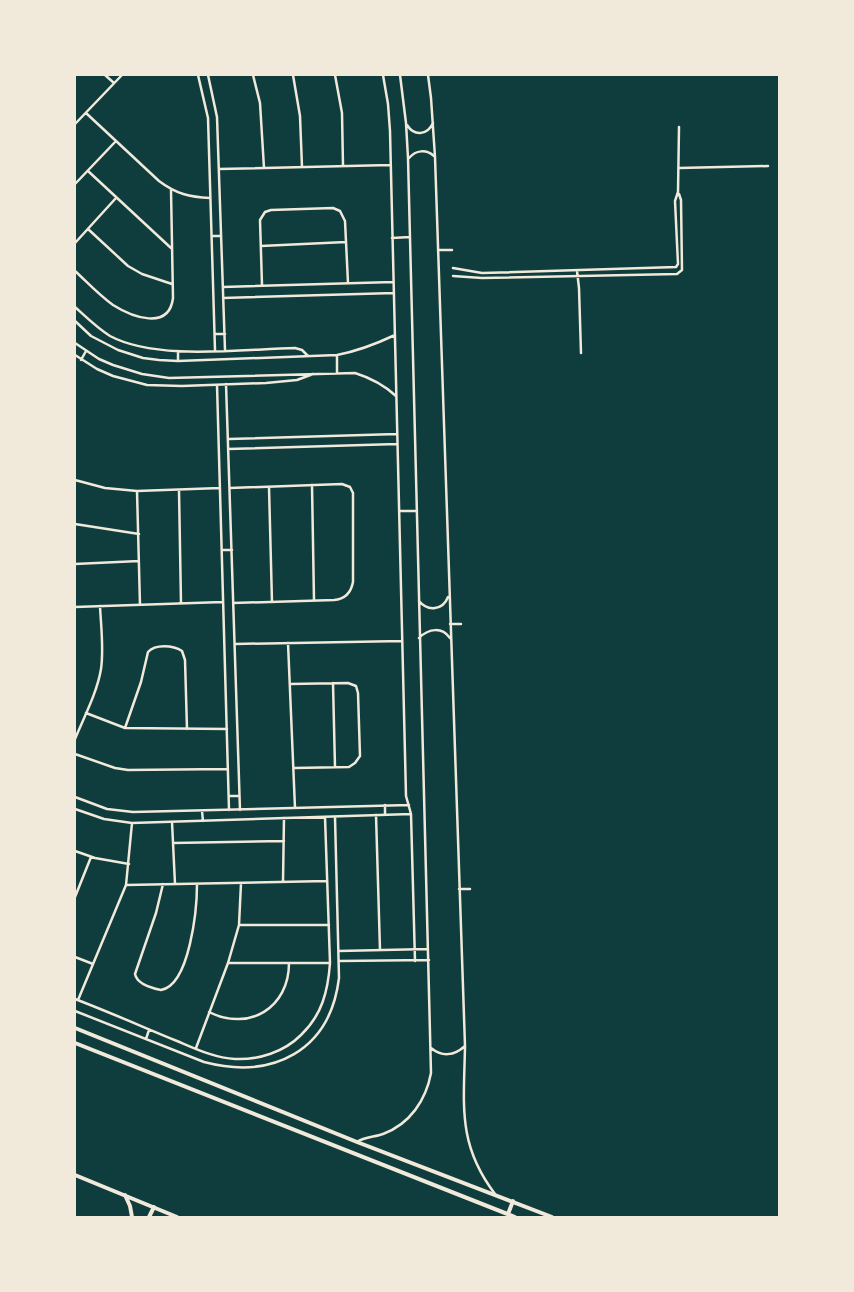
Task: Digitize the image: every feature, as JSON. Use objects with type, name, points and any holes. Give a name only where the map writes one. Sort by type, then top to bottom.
[{"type":"main road","points":[[75,1028],[358,1142],[552,1217]]},
{"type":"main road","points":[[75,1043],[515,1217]]},
{"type":"main road","points":[[75,1175],[177,1217]]},
{"type":"main road","points":[[125,1195],[132,1217]]},
{"type":"main road","points":[[508,1214],[513,1202]]},
{"type":"main road","points":[[149,1217],[154,1208]]},
{"type":"street","points":[[105,75],[114,84]]},
{"type":"street","points":[[75,124],[122,75]]},
{"type":"street","points":[[198,75],[208,118],[215,350]]},
{"type":"street","points":[[208,75],[217,117],[225,350]]},
{"type":"street","points":[[253,75],[260,103],[264,168]]},
{"type":"street","points":[[292,75],[300,116],[302,167]]},
{"type":"street","points":[[335,75],[342,113],[344,166]]},
{"type":"street","points":[[383,75],[388,104],[406,796],[411,814],[415,960]]},
{"type":"street","points":[[358,1142],[394,1129],[410,1117],[417,1109],[430,1083],[431,1073],[408,158],[400,75]]},
{"type":"street","points":[[428,75],[435,158],[465,1046],[464,1116],[466,1133],[476,1166],[495,1194]]},
{"type":"street","points":[[86,112],[170,190],[184,196],[210,198]]},
{"type":"street","points":[[406,123],[412,131],[420,133],[429,130],[433,122]]},
{"type":"street","points":[[453,268],[482,273],[676,268],[678,264],[675,201],[678,192],[679,127]]},
{"type":"street","points":[[75,184],[116,141]]},
{"type":"street","points":[[408,158],[412,154],[421,151],[431,154],[435,158]]},
{"type":"street","points":[[219,169],[390,165]]},
{"type":"street","points":[[679,168],[768,166]]},
{"type":"street","points":[[88,171],[172,249]]},
{"type":"street","points":[[75,271],[114,305],[135,315],[160,319],[170,311],[172,305],[172,249],[170,190]]},
{"type":"street","points":[[453,276],[482,278],[678,274],[682,270],[682,237],[681,200],[678,192]]},
{"type":"street","points":[[75,243],[116,197]]},
{"type":"street","points":[[262,286],[260,220],[265,212],[271,210],[337,209],[344,218],[348,283]]},
{"type":"street","points":[[88,229],[128,266],[142,274],[172,284]]},
{"type":"street","points":[[212,236],[221,236]]},
{"type":"street","points":[[392,238],[410,237]]},
{"type":"street","points":[[676,238],[682,237]]},
{"type":"street","points":[[261,246],[346,242]]},
{"type":"street","points":[[438,250],[452,250]]},
{"type":"street","points":[[577,271],[581,353]]},
{"type":"street","points":[[223,286],[393,282]]},
{"type":"street","points":[[224,298],[394,293]]},
{"type":"street","points":[[75,307],[97,327],[121,341],[160,350],[295,348],[302,350],[308,356]]},
{"type":"street","points":[[75,321],[91,336],[118,350],[143,358],[178,361],[337,355],[358,351],[378,344],[395,335]]},
{"type":"street","points":[[215,334],[225,334]]},
{"type":"street","points":[[75,343],[99,359],[128,371],[142,374],[182,378],[355,373],[371,378],[386,386],[396,396]]},
{"type":"street","points":[[81,360],[86,351]]},
{"type":"street","points":[[178,351],[178,361]]},
{"type":"street","points":[[75,355],[97,369],[147,385],[217,385],[297,380],[314,373]]},
{"type":"street","points":[[337,355],[338,373]]},
{"type":"street","points":[[182,378],[182,386]]},
{"type":"street","points":[[226,384],[240,810]]},
{"type":"street","points":[[217,385],[229,810]]},
{"type":"street","points":[[218,402],[227,402]]},
{"type":"street","points":[[228,439],[397,434]]},
{"type":"street","points":[[228,449],[398,444]]},
{"type":"street","points":[[75,480],[105,488],[136,491],[220,488]]},
{"type":"street","points":[[230,488],[345,484],[350,487],[353,493],[352,588],[345,597],[340,599],[233,603]]},
{"type":"street","points":[[312,485],[314,600]]},
{"type":"street","points":[[269,487],[272,602]]},
{"type":"street","points":[[178,490],[181,604]]},
{"type":"street","points":[[136,491],[140,605]]},
{"type":"street","points":[[399,511],[416,511]]},
{"type":"street","points":[[75,524],[139,534]]},
{"type":"street","points":[[222,550],[232,550]]},
{"type":"street","points":[[75,564],[139,561]]},
{"type":"street","points":[[419,600],[429,608],[435,608],[442,606],[449,595]]},
{"type":"street","points":[[75,606],[224,602]]},
{"type":"street","points":[[75,739],[101,670],[100,606]]},
{"type":"street","points":[[450,624],[461,624]]},
{"type":"street","points":[[420,638],[430,630],[436,630],[442,631],[451,640]]},
{"type":"street","points":[[235,644],[402,641]]},
{"type":"street","points":[[288,643],[295,808]]},
{"type":"street","points":[[125,728],[141,682],[148,652],[155,647],[174,647],[182,651],[186,660],[187,729]]},
{"type":"street","points":[[333,683],[335,767]]},
{"type":"street","points":[[290,684],[352,684],[356,686],[358,693],[360,756],[356,763],[349,767],[294,768]]},
{"type":"street","points":[[86,713],[125,728],[227,728]]},
{"type":"street","points":[[75,754],[115,768],[128,770],[228,769]]},
{"type":"street","points":[[229,796],[239,796]]},
{"type":"street","points":[[75,797],[95,805],[120,811],[202,811],[409,805]]},
{"type":"street","points":[[385,805],[386,815]]},
{"type":"street","points":[[75,809],[104,819],[132,823],[411,814]]},
{"type":"street","points":[[202,811],[203,821]]},
{"type":"street","points":[[376,815],[380,950]]},
{"type":"street","points":[[132,823],[126,885],[76,1000],[220,1057],[247,1059],[260,1057],[286,1047],[307,1030],[322,1007],[329,981],[330,963],[325,817]]},
{"type":"street","points":[[75,1011],[204,1062],[219,1066],[249,1068],[275,1062],[291,1056],[304,1048],[325,1023],[337,994],[339,951],[335,817]]},
{"type":"street","points":[[283,882],[284,818]]},
{"type":"street","points":[[172,822],[175,884]]},
{"type":"street","points":[[173,843],[284,841]]},
{"type":"street","points":[[75,851],[91,857],[129,864]]},
{"type":"street","points":[[75,897],[91,857]]},
{"type":"street","points":[[126,885],[327,881]]},
{"type":"street","points":[[196,1048],[228,963],[239,925],[241,883]]},
{"type":"street","points":[[163,884],[156,913],[135,974],[141,983],[161,990],[172,985],[182,967],[189,947],[195,923],[197,884]]},
{"type":"street","points":[[459,889],[470,888]]},
{"type":"street","points":[[239,925],[329,925]]},
{"type":"street","points":[[339,951],[428,948]]},
{"type":"street","points":[[75,956],[93,964]]},
{"type":"street","points":[[339,962],[428,960]]},
{"type":"street","points":[[228,963],[330,963]]},
{"type":"street","points":[[209,1012],[224,1018],[241,1020],[264,1012],[281,995],[288,980],[289,963]]},
{"type":"street","points":[[146,1039],[149,1030]]},
{"type":"street","points":[[431,1048],[436,1052],[448,1055],[465,1046]]}]
